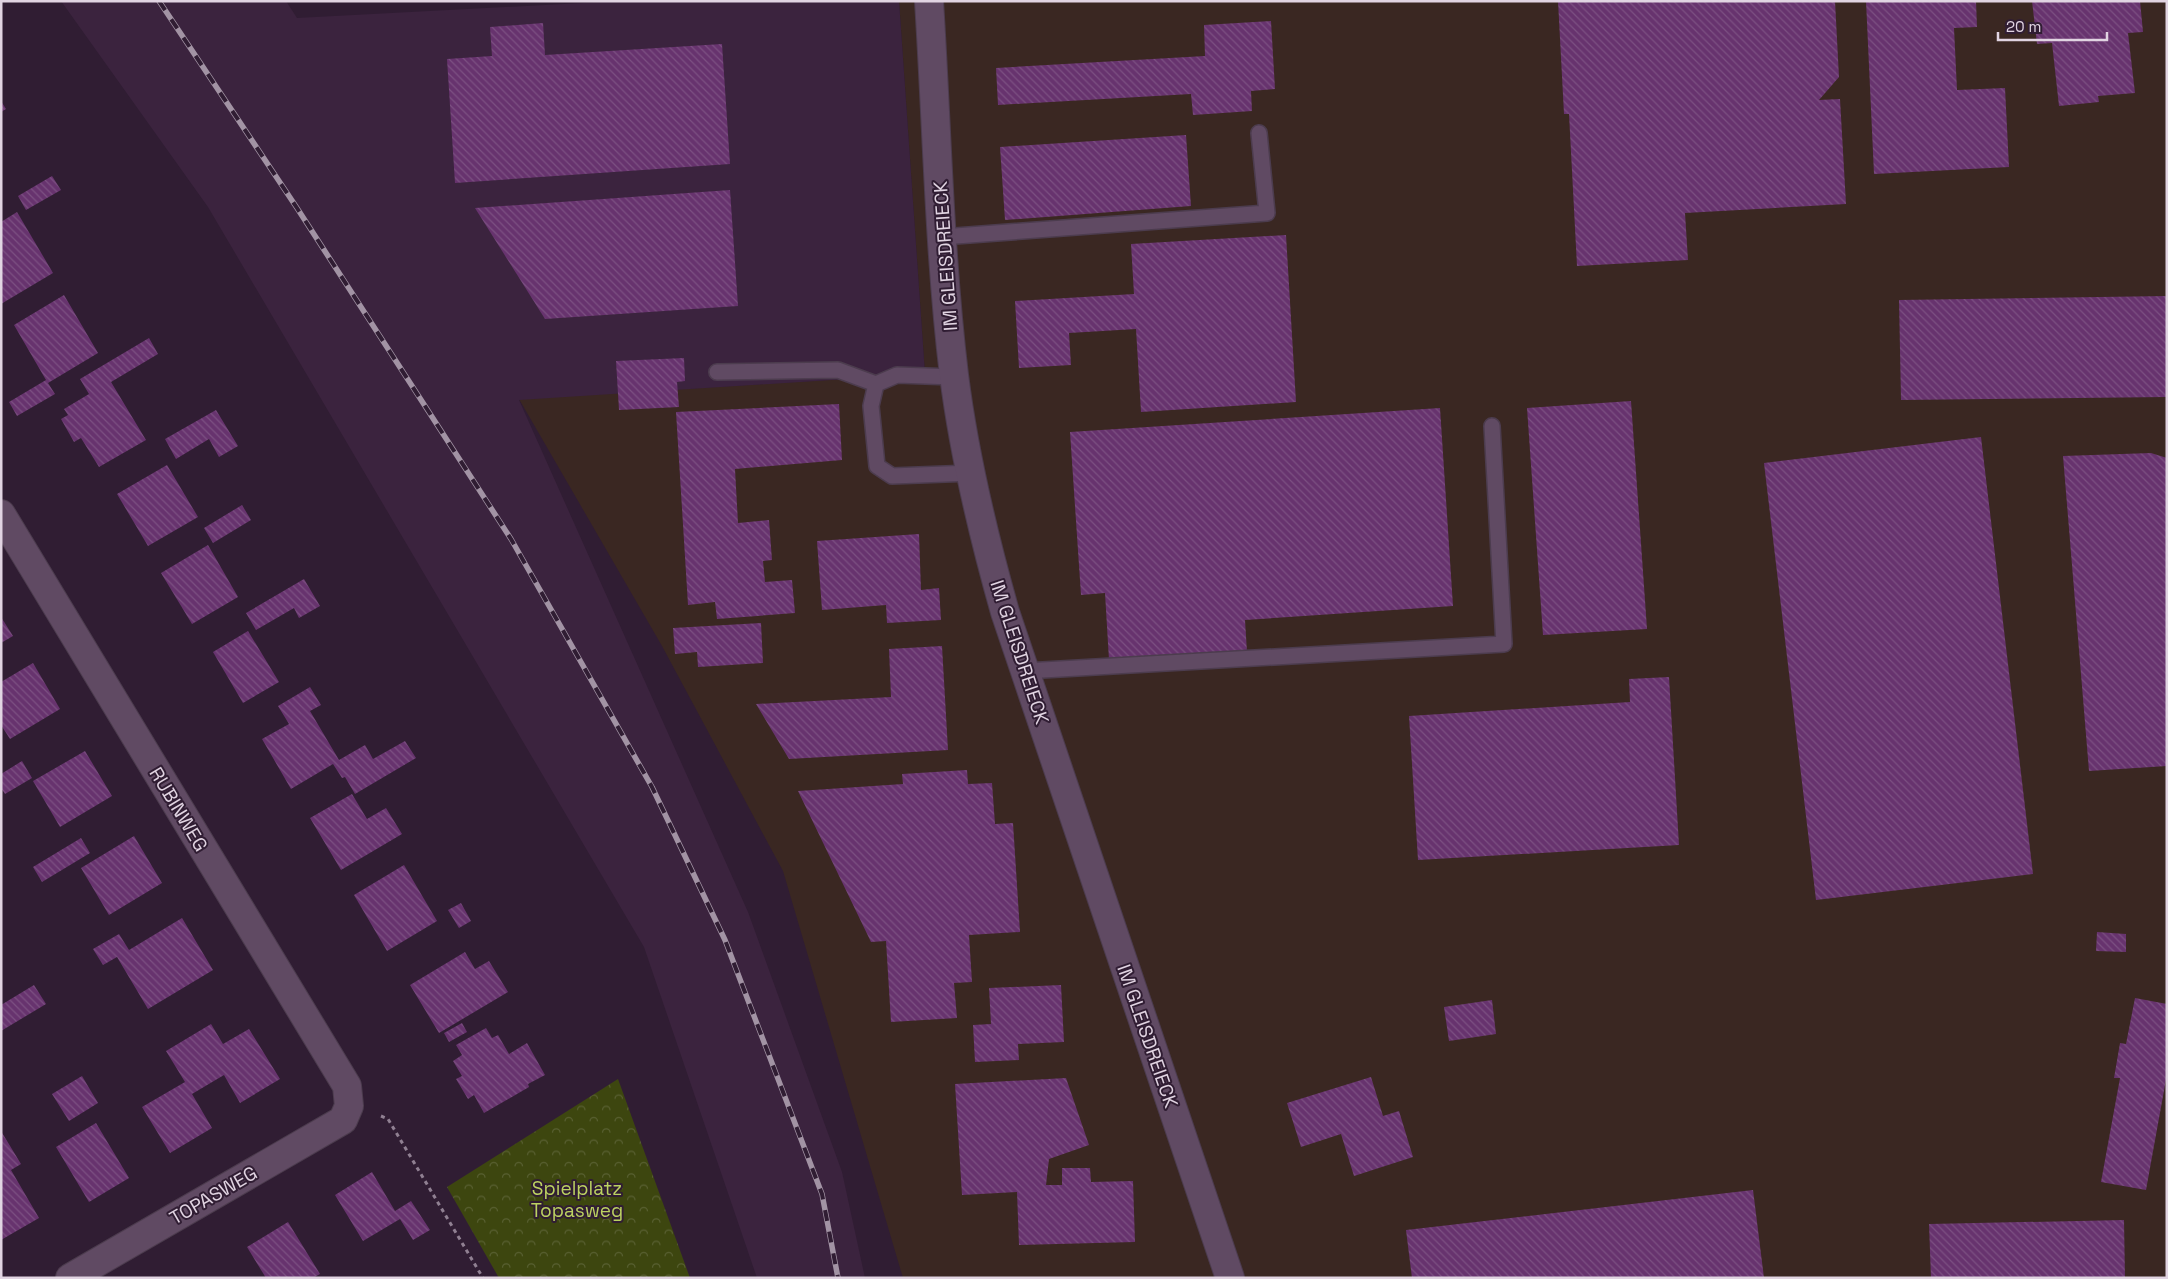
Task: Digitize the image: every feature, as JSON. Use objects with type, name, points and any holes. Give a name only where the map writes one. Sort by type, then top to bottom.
[{"type":"street","name":"IM GLEISDREIECK","points":[[930,1],[945,292],[954,377],[982,529],[1005,612],[1230,1278]]},
{"type":"street","name":"RUBINWEG","points":[[1,514],[347,1086],[349,1106]]},
{"type":"street","name":"TOPASWEG","points":[[70,1278],[343,1120],[349,1106]]},
{"type":"lane","points":[[942,237],[1267,213],[1259,133]]},
{"type":"lane","points":[[717,372],[838,370],[876,384],[897,375],[954,377]]},
{"type":"lane","points":[[876,384],[871,406],[877,466],[892,476],[972,474]]},
{"type":"lane","points":[[1025,671],[1504,644],[1492,426]]},
{"type":"path","points":[[349,1106],[388,1118],[483,1278]]},
{"type":"shaded area","points":[[61,1],[286,1],[297,18],[620,1],[899,1],[925,374],[519,400],[748,912],[842,1172],[865,1278],[757,1278],[644,947],[208,207]]},
{"type":"shaded area","points":[[899,1],[2167,1],[2167,1278],[903,1278],[783,871],[662,646],[519,399],[925,374]]},
{"type":"green space","name":"Spielplatz Topasweg","points":[[618,1079],[690,1278],[499,1278],[447,1187]]},
{"type":"building","points":[[1558,1],[1835,1],[1839,77],[1819,100],[1840,99],[1846,204],[1685,213],[1688,260],[1577,266],[1569,114],[1564,114]]},
{"type":"building","points":[[1866,1],[1976,1],[1977,27],[1954,28],[1957,90],[2005,88],[2009,167],[1874,174]]},
{"type":"building","points":[[2032,1],[2140,1],[2143,32],[2128,33],[2135,93],[2098,96],[2099,102],[2059,106],[2052,43],[2037,44]]},
{"type":"building","points":[[1271,21],[1275,89],[1251,91],[1252,111],[1193,115],[1191,94],[998,105],[996,68],[1205,56],[1204,25]]},
{"type":"building","points":[[543,23],[545,55],[722,44],[730,164],[455,183],[447,59],[492,56],[490,27]]},
{"type":"building","points":[[1,101],[6,109],[1,112]]},
{"type":"building","points":[[1186,135],[1191,206],[1005,220],[1000,147]]},
{"type":"building","points":[[52,176],[61,190],[26,210],[18,196]]},
{"type":"building","points":[[730,190],[738,306],[545,319],[475,208]]},
{"type":"building","points":[[17,212],[53,273],[1,304],[1,222]]},
{"type":"building","points":[[1286,235],[1296,402],[1141,412],[1136,329],[1069,333],[1071,365],[1019,368],[1015,301],[1134,294],[1131,244]]},
{"type":"building","points":[[64,295],[98,353],[48,383],[55,394],[17,416],[9,402],[46,380],[14,325]]},
{"type":"building","points":[[2167,296],[2167,397],[1901,400],[1899,300]]},
{"type":"building","points":[[149,338],[158,354],[111,382],[146,440],[99,467],[81,438],[74,442],[61,419],[68,415],[64,409],[89,394],[80,379]]},
{"type":"building","points":[[684,358],[685,381],[677,382],[679,407],[619,410],[616,361]]},
{"type":"building","points":[[1631,401],[1647,629],[1543,635],[1527,408]]},
{"type":"building","points":[[839,404],[842,460],[735,469],[738,523],[769,520],[772,560],[763,561],[765,582],[792,580],[795,613],[717,619],[715,602],[688,605],[676,412]]},
{"type":"building","points":[[1440,408],[1453,606],[1245,620],[1247,652],[1109,660],[1105,593],[1081,595],[1070,432]]},
{"type":"building","points":[[216,410],[238,446],[219,457],[209,439],[176,459],[165,439]]},
{"type":"building","points":[[1981,437],[2033,874],[1816,900],[1764,463]]},
{"type":"building","points":[[2151,453],[2167,458],[2167,766],[2089,771],[2063,456]]},
{"type":"building","points":[[167,465],[198,517],[148,546],[117,494]]},
{"type":"building","points":[[242,505],[251,520],[213,543],[204,528]]},
{"type":"building","points":[[919,534],[921,590],[939,588],[941,620],[887,623],[886,605],[822,610],[817,541]]},
{"type":"building","points":[[208,545],[238,597],[192,624],[161,573]]},
{"type":"building","points":[[304,579],[320,606],[299,618],[294,608],[256,630],[246,613]]},
{"type":"building","points":[[1,617],[13,636],[1,643]]},
{"type":"building","points":[[761,623],[763,663],[698,667],[697,652],[675,654],[673,628]]},
{"type":"building","points":[[248,631],[279,682],[243,703],[213,652]]},
{"type":"building","points":[[942,646],[948,750],[789,759],[756,704],[891,697],[889,649]]},
{"type":"building","points":[[33,663],[60,709],[10,739],[1,725],[1,682]]},
{"type":"building","points":[[1669,677],[1679,845],[1418,860],[1409,716],[1630,702],[1629,679]]},
{"type":"building","points":[[310,687],[321,705],[310,711],[339,760],[365,745],[373,759],[405,741],[416,758],[355,794],[345,777],[342,778],[333,764],[291,789],[262,739],[289,724],[278,706]]},
{"type":"building","points":[[85,751],[112,796],[60,827],[33,781]]},
{"type":"building","points":[[22,761],[32,778],[5,794],[1,788],[1,774]]},
{"type":"building","points":[[967,770],[968,784],[992,783],[995,824],[1013,823],[1020,932],[969,935],[972,982],[954,983],[957,1018],[891,1022],[886,941],[871,942],[798,791],[903,784],[902,774]]},
{"type":"building","points":[[352,794],[367,819],[386,808],[402,834],[341,870],[310,818]]},
{"type":"building","points":[[134,836],[162,883],[109,915],[81,868]]},
{"type":"building","points":[[81,838],[90,853],[42,882],[33,867]]},
{"type":"building","points":[[404,865],[437,921],[387,951],[354,895]]},
{"type":"building","points":[[461,903],[471,921],[459,928],[448,910]]},
{"type":"building","points":[[182,918],[213,970],[148,1009],[117,957],[103,965],[93,949],[119,934],[129,950]]},
{"type":"building","points":[[2097,932],[2126,934],[2126,952],[2096,951]]},
{"type":"building","points":[[465,952],[475,969],[489,961],[508,992],[439,1033],[410,985]]},
{"type":"building","points":[[34,985],[46,1004],[1,1031],[1,1005]]},
{"type":"building","points":[[1061,985],[1064,1042],[1018,1044],[1019,1060],[975,1062],[973,1025],[991,1024],[989,988]]},
{"type":"building","points":[[2135,998],[2167,1004],[2167,1074],[2146,1190],[2101,1182],[2120,1078],[2114,1078],[2120,1043],[2126,1044]]},
{"type":"building","points":[[1492,1000],[1496,1034],[1449,1041],[1444,1007]]},
{"type":"building","points":[[462,1023],[467,1032],[449,1042],[444,1033]]},
{"type":"building","points":[[211,1024],[223,1044],[249,1029],[280,1079],[240,1103],[224,1075],[192,1094],[212,1128],[170,1153],[142,1107],[185,1082],[166,1051]]},
{"type":"building","points":[[486,1028],[492,1038],[498,1035],[509,1054],[527,1043],[545,1075],[528,1084],[529,1087],[484,1113],[474,1095],[468,1099],[456,1079],[462,1076],[453,1061],[462,1055],[456,1045]]},
{"type":"building","points":[[82,1076],[98,1103],[69,1121],[52,1094]]},
{"type":"building","points":[[1371,1077],[1383,1116],[1399,1111],[1413,1157],[1354,1176],[1341,1134],[1301,1147],[1287,1103]]},
{"type":"building","points":[[1066,1078],[1089,1145],[1049,1159],[1046,1185],[1062,1185],[1062,1168],[1090,1168],[1091,1182],[1133,1181],[1135,1242],[1019,1245],[1017,1192],[962,1195],[955,1084]]},
{"type":"building","points":[[96,1123],[129,1178],[89,1202],[56,1147]]},
{"type":"building","points":[[1,1131],[21,1164],[11,1170],[39,1218],[1,1240]]},
{"type":"building","points":[[372,1172],[395,1211],[411,1201],[430,1230],[413,1240],[400,1219],[363,1241],[335,1195]]},
{"type":"building","points":[[1753,1190],[1764,1278],[1412,1278],[1406,1230]]},
{"type":"building","points":[[2124,1220],[2125,1278],[1931,1278],[1929,1224]]},
{"type":"building","points":[[288,1222],[320,1274],[313,1278],[266,1278],[247,1247]]},
{"type":"railway","points":[[159,1],[297,208],[511,539],[652,787],[725,940],[822,1194],[838,1278]]}]
